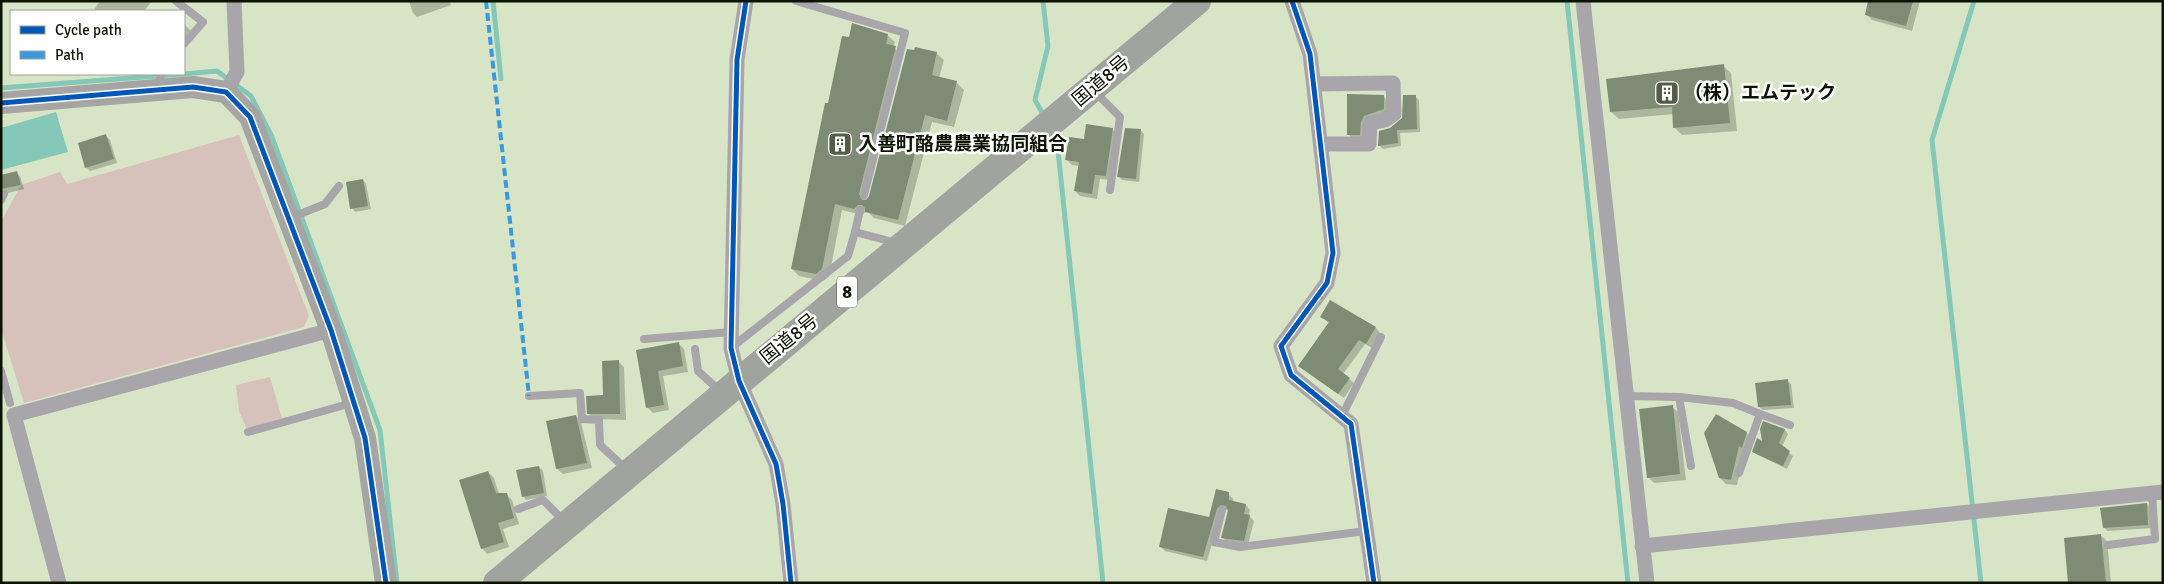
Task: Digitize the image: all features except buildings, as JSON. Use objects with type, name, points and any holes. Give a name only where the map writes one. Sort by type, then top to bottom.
[{"type":"highway","name":"国道8号","points":[[497,583],[1197,1]]},
{"type":"street","points":[[226,92],[237,72],[234,1]]},
{"type":"street","points":[[746,1],[737,60],[730,348],[731,387],[776,464],[783,504],[791,583]]},
{"type":"street","points":[[1292,1],[1310,54],[1334,253],[1327,283],[1281,346],[1291,375],[1351,424],[1374,583]]},
{"type":"street","points":[[1583,1],[1647,583]]},
{"type":"street","points":[[1,102],[160,82],[226,92],[250,118],[331,330],[365,438],[386,583]]},
{"type":"street","points":[[1314,84],[1393,83],[1394,114],[1385,120],[1370,122],[1369,144],[1321,144]]},
{"type":"street","points":[[59,583],[14,415],[331,330]]},
{"type":"street","points":[[1642,546],[2157,492]]},
{"type":"lane","points":[[176,1],[203,22],[185,43]]},
{"type":"lane","points":[[796,1],[905,33],[864,195]]},
{"type":"lane","points":[[1092,89],[1120,117],[1110,190]]},
{"type":"lane","points":[[288,219],[325,204],[339,186]]},
{"type":"lane","points":[[1,195],[4,194],[1,200]]},
{"type":"lane","points":[[730,348],[848,256],[860,210]]},
{"type":"lane","points":[[855,232],[904,245]]},
{"type":"lane","points":[[644,339],[731,332]]},
{"type":"lane","points":[[1342,416],[1381,337]]},
{"type":"lane","points":[[695,349],[698,371],[731,387]]},
{"type":"lane","points":[[1,371],[10,403]]},
{"type":"lane","points":[[529,396],[580,393],[582,420],[599,420],[600,445],[630,472]]},
{"type":"lane","points":[[1626,396],[1680,397],[1733,403],[1790,425]]},
{"type":"lane","points":[[1680,397],[1690,466]]},
{"type":"lane","points":[[248,432],[354,402]]},
{"type":"lane","points":[[1739,473],[1760,414]]},
{"type":"lane","points":[[2108,545],[2154,539],[2157,492]]},
{"type":"lane","points":[[518,509],[543,500],[567,525]]},
{"type":"lane","points":[[1222,510],[1214,542],[1240,547],[1366,531]]},
{"type":"shaded area","points":[[239,135],[309,316],[304,327],[24,403],[1,329],[1,222],[21,185],[60,172],[67,184]]},
{"type":"shaded area","points":[[270,377],[283,422],[248,432],[239,411],[236,385]]},
{"type":"water","points":[[56,112],[68,152],[1,170],[1,128]]},
{"type":"waterway","points":[[493,1],[501,79]]},
{"type":"waterway","points":[[1043,1],[1048,46],[1035,100],[1045,118]]},
{"type":"waterway","points":[[1567,1],[1628,583]]},
{"type":"waterway","points":[[1974,1],[1932,140],[1981,583]]},
{"type":"waterway","points":[[185,74],[217,71],[251,96],[272,137],[380,430],[397,583]]},
{"type":"waterway","points":[[1,88],[170,75]]},
{"type":"waterway","points":[[1052,132],[1057,141],[1103,583]]},
{"type":"marked path","points":[[486,1],[529,396]]},
{"type":"cycle path","points":[[746,1],[737,60],[731,348],[739,381],[776,464],[783,504],[791,583]]},
{"type":"cycle path","points":[[1292,1],[1310,54],[1333,253],[1327,283],[1281,346],[1291,375],[1351,424],[1374,583]]},
{"type":"cycle path","points":[[1,103],[193,87],[226,92],[250,117],[331,330],[365,438],[386,583]]},
{"type":"place","name":"（株）エムテック","points":[[1667,93]]},
{"type":"place","name":"入善町酪農農業協同組合","points":[[840,144]]}]
